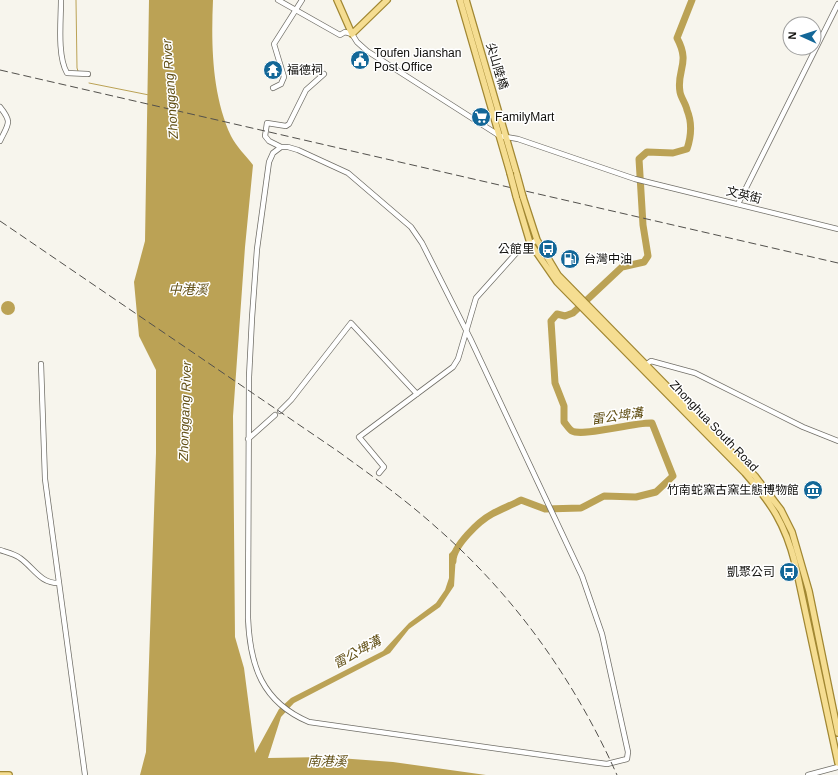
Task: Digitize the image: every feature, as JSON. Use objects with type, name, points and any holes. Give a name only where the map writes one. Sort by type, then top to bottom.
[{"type":"main road","points":[[337,0],[352,34],[387,0]]},
{"type":"main road","name":"尖山陸橋","points":[[460,0],[500,136]]},
{"type":"main road","name":"尖山陸橋","points":[[466,0],[507,138]]},
{"type":"main road","points":[[500,136],[530,243],[568,290],[586,309]]},
{"type":"main road","points":[[507,138],[523,197],[537,240],[552,271]]},
{"type":"main road","name":"Zhonghua South Road","points":[[586,309],[646,364],[774,504],[790,543],[804,584],[838,733]]},
{"type":"main road","name":"Zhonghua South Road","points":[[586,309],[642,369],[691,414]]},
{"type":"main road","name":"Zhonghua South Road","points":[[804,584],[838,763]]},
{"type":"main road","points":[[0,774],[9,775]]},
{"type":"street","points":[[61,0],[62,54],[64,69],[67,73],[88,74]]},
{"type":"street","points":[[278,0],[340,35],[345,32],[352,34],[357,42],[367,51],[500,136],[507,138]]},
{"type":"street","points":[[273,88],[281,84],[284,78],[274,44],[302,0]]},
{"type":"street","points":[[738,204],[838,4]]},
{"type":"street","points":[[281,148],[269,141],[265,136],[267,123],[286,126],[289,124],[306,90],[324,74]]},
{"type":"street","points":[[0,108],[9,118],[9,122],[0,141]]},
{"type":"street","name":"文英街","points":[[507,138],[518,139],[645,182],[837,227]]},
{"type":"street","points":[[288,146],[348,173],[411,227],[437,270],[582,576],[595,610],[602,634],[623,727],[628,752],[627,759],[607,764],[310,722],[280,703],[262,682],[254,666],[249,637],[249,370],[257,249],[269,162],[273,153],[281,148],[288,146]]},
{"type":"street","points":[[379,473],[384,467],[359,437],[453,367],[458,359],[476,298],[481,290],[520,250],[537,240]]},
{"type":"street","points":[[280,411],[291,400],[351,323],[417,394]]},
{"type":"street","points":[[642,369],[651,360],[695,373],[803,427],[838,441]]},
{"type":"street","points":[[40,364],[44,466],[84,775]]},
{"type":"street","points":[[248,439],[275,415]]},
{"type":"street","points":[[0,550],[20,558],[40,577],[52,583],[58,583]]},
{"type":"street","points":[[808,775],[838,766]]},
{"type":"water","name":"中港溪","points":[[149,0],[213,0],[212,34],[214,70],[220,104],[231,136],[253,165],[245,247],[233,416],[235,637],[244,668],[255,753],[279,709],[291,698],[383,651],[409,623],[436,603],[445,590],[449,578],[449,554],[453,550],[456,554],[454,586],[440,607],[409,629],[390,653],[294,703],[281,717],[268,758],[325,757],[393,762],[486,775],[140,775],[146,752],[156,453],[156,370],[139,336],[134,282],[145,241]]},
{"type":"water","points":[[5,301],[11,301],[15,305],[15,311],[11,315],[5,315],[1,311],[1,305]]},
{"type":"waterway","points":[[76,0],[78,71]]},
{"type":"waterway","name":"雷公埤溝","points":[[453,561],[457,548],[480,522],[492,514],[521,500],[545,509],[581,508],[604,496],[636,497],[656,492],[673,476],[652,423],[597,431],[578,432],[572,431],[564,422],[564,406],[555,383],[551,321],[557,314],[565,316],[573,313],[622,267],[644,262],[648,256],[643,225],[639,159],[647,152],[673,153],[687,149],[690,135],[690,124],[689,115],[680,92],[679,84],[683,54],[677,38],[692,0]]},
{"type":"waterway","points":[[89,83],[149,95]]},
{"type":"railway","points":[[0,70],[838,263]]},
{"type":"railway","points":[[0,221],[339,452],[401,498],[437,528],[492,582],[517,611],[540,642],[562,673],[582,706],[617,775]]},
{"type":"place","name":"Toufen Jianshan Post Office","points":[[360,60]]},
{"type":"place","name":"福德祠","points":[[273,70]]},
{"type":"place","name":"FamilyMart","points":[[481,117]]},
{"type":"place","name":"公館里","points":[[548,249]]},
{"type":"place","name":"台灣中油","points":[[570,259]]},
{"type":"place","name":"竹南蛇窯古窯生態博物館","points":[[813,490]]},
{"type":"place","name":"凱聚公司","points":[[789,572]]},
{"type":"water label","name":"Zhonggang River","points":[[170,89]]},
{"type":"water label","name":"Zhonggang River","points":[[185,411]]},
{"type":"water label","name":"南港溪","points":[[327,761]]}]
